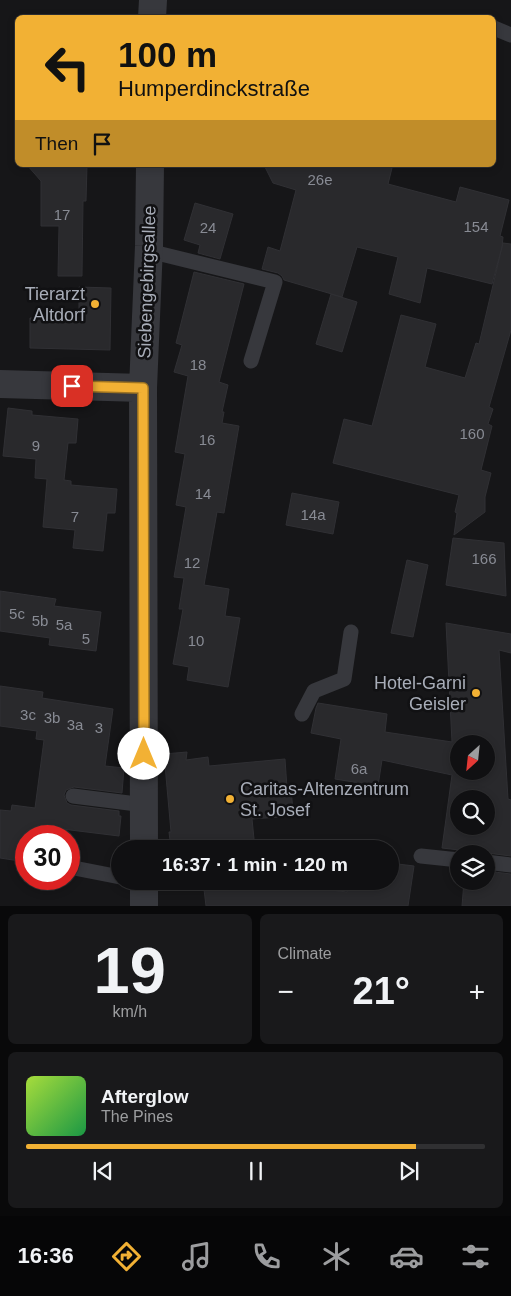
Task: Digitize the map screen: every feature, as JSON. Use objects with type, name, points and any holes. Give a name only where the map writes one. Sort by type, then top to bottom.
[{"type":"street","points":[[152,15],[153,0]]},
{"type":"street","name":"Siebengebirgsallee","points":[[144,840],[143,388],[149,253],[150,167]]},
{"type":"street","points":[[0,384],[143,388]]},
{"type":"street","points":[[144,890],[144,906]]},
{"type":"lane","points":[[496,29],[511,35]]},
{"type":"lane","points":[[149,253],[161,254],[275,282],[251,361]]},
{"type":"lane","points":[[302,714],[314,691],[344,679],[352,632]]},
{"type":"lane","points":[[73,796],[145,805]]},
{"type":"lane","points":[[421,856],[450,859]]},
{"type":"lane","points":[[495,863],[511,865]]},
{"type":"lane","points":[[80,869],[111,874]]},
{"type":"building","points":[[29,167],[87,167],[86,201],[83,201],[82,276],[58,276],[59,226],[41,226],[41,181]]},
{"type":"building","points":[[265,167],[389,167],[392,168],[388,184],[456,202],[460,187],[509,200],[500,236],[503,237],[502,247],[492,284],[427,268],[420,303],[389,294],[398,257],[357,247],[342,297],[284,280],[278,273],[262,269],[268,247],[280,251],[296,190],[273,183]]},
{"type":"building","points":[[195,203],[233,214],[220,259],[198,253],[200,245],[184,240]]},
{"type":"building","points":[[503,243],[511,244],[511,330],[489,407],[493,409],[488,424],[492,426],[481,470],[491,473],[485,497],[485,512],[454,535],[457,513],[455,512],[459,495],[333,463],[344,419],[372,426],[401,315],[436,324],[425,367],[465,378],[476,343],[479,344]]},
{"type":"building","points":[[194,272],[244,284],[219,382],[228,385],[222,412],[224,412],[222,423],[239,426],[224,513],[217,512],[204,585],[229,589],[225,616],[240,618],[228,687],[187,680],[189,667],[173,664],[183,609],[179,609],[184,578],[174,577],[186,507],[176,505],[185,454],[175,452],[188,376],[174,372],[182,345],[176,343]]},
{"type":"building","points":[[79,287],[111,288],[110,350],[30,348],[30,318],[79,319]]},
{"type":"building","points":[[331,294],[357,302],[342,352],[316,344]]},
{"type":"building","points":[[8,408],[32,411],[32,415],[78,419],[76,443],[68,443],[64,480],[71,481],[71,485],[117,489],[115,513],[107,513],[103,551],[73,548],[75,530],[43,527],[47,479],[35,478],[36,459],[3,456]]},
{"type":"building","points":[[292,493],[339,502],[333,534],[286,525]]},
{"type":"building","points":[[453,538],[504,543],[506,596],[446,585]]},
{"type":"building","points":[[407,560],[428,565],[413,637],[391,633]]},
{"type":"building","points":[[0,591],[56,599],[54,606],[101,612],[96,651],[49,645],[50,638],[0,631]]},
{"type":"building","points":[[446,623],[511,634],[511,653],[499,650],[508,799],[511,800],[511,856],[495,854],[495,845],[450,845],[450,849],[442,848],[451,780],[495,780],[495,735],[452,735]]},
{"type":"building","points":[[0,686],[43,692],[42,698],[113,709],[105,766],[124,768],[122,793],[74,787],[66,790],[64,795],[67,803],[71,805],[119,811],[119,816],[121,816],[119,836],[80,831],[80,825],[15,825],[15,860],[0,858],[0,810],[11,811],[12,805],[35,808],[44,740],[36,739],[37,731],[0,726]]},
{"type":"building","points":[[318,703],[387,714],[385,732],[450,742],[450,775],[382,760],[378,786],[335,779],[341,739],[311,733]]},
{"type":"building","name":"Caritas-Altenzentrum St. Josef","points":[[187,752],[186,760],[208,757],[209,766],[285,759],[287,788],[291,788],[293,812],[278,814],[279,817],[252,819],[254,840],[170,840],[169,832],[171,832],[164,754]]},
{"type":"building","name":"Caritas-Altenzentrum St. Josef","points":[[399,864],[414,866],[408,906],[206,906],[204,890],[331,890],[347,892],[347,890],[399,890]]},
{"type":"building","points":[[495,872],[511,874],[511,906],[462,906],[463,890],[495,890]]},
{"type":"place","name":"Tierarzt Altdorf","points":[[95,304]]},
{"type":"place","name":"Hotel-Garni Geisler","points":[[476,693]]},
{"type":"place","name":"Caritas-Altenzentrum St. Josef","points":[[230,799]]},
{"type":"route","points":[[72,386],[143,388],[144,754]]}]
